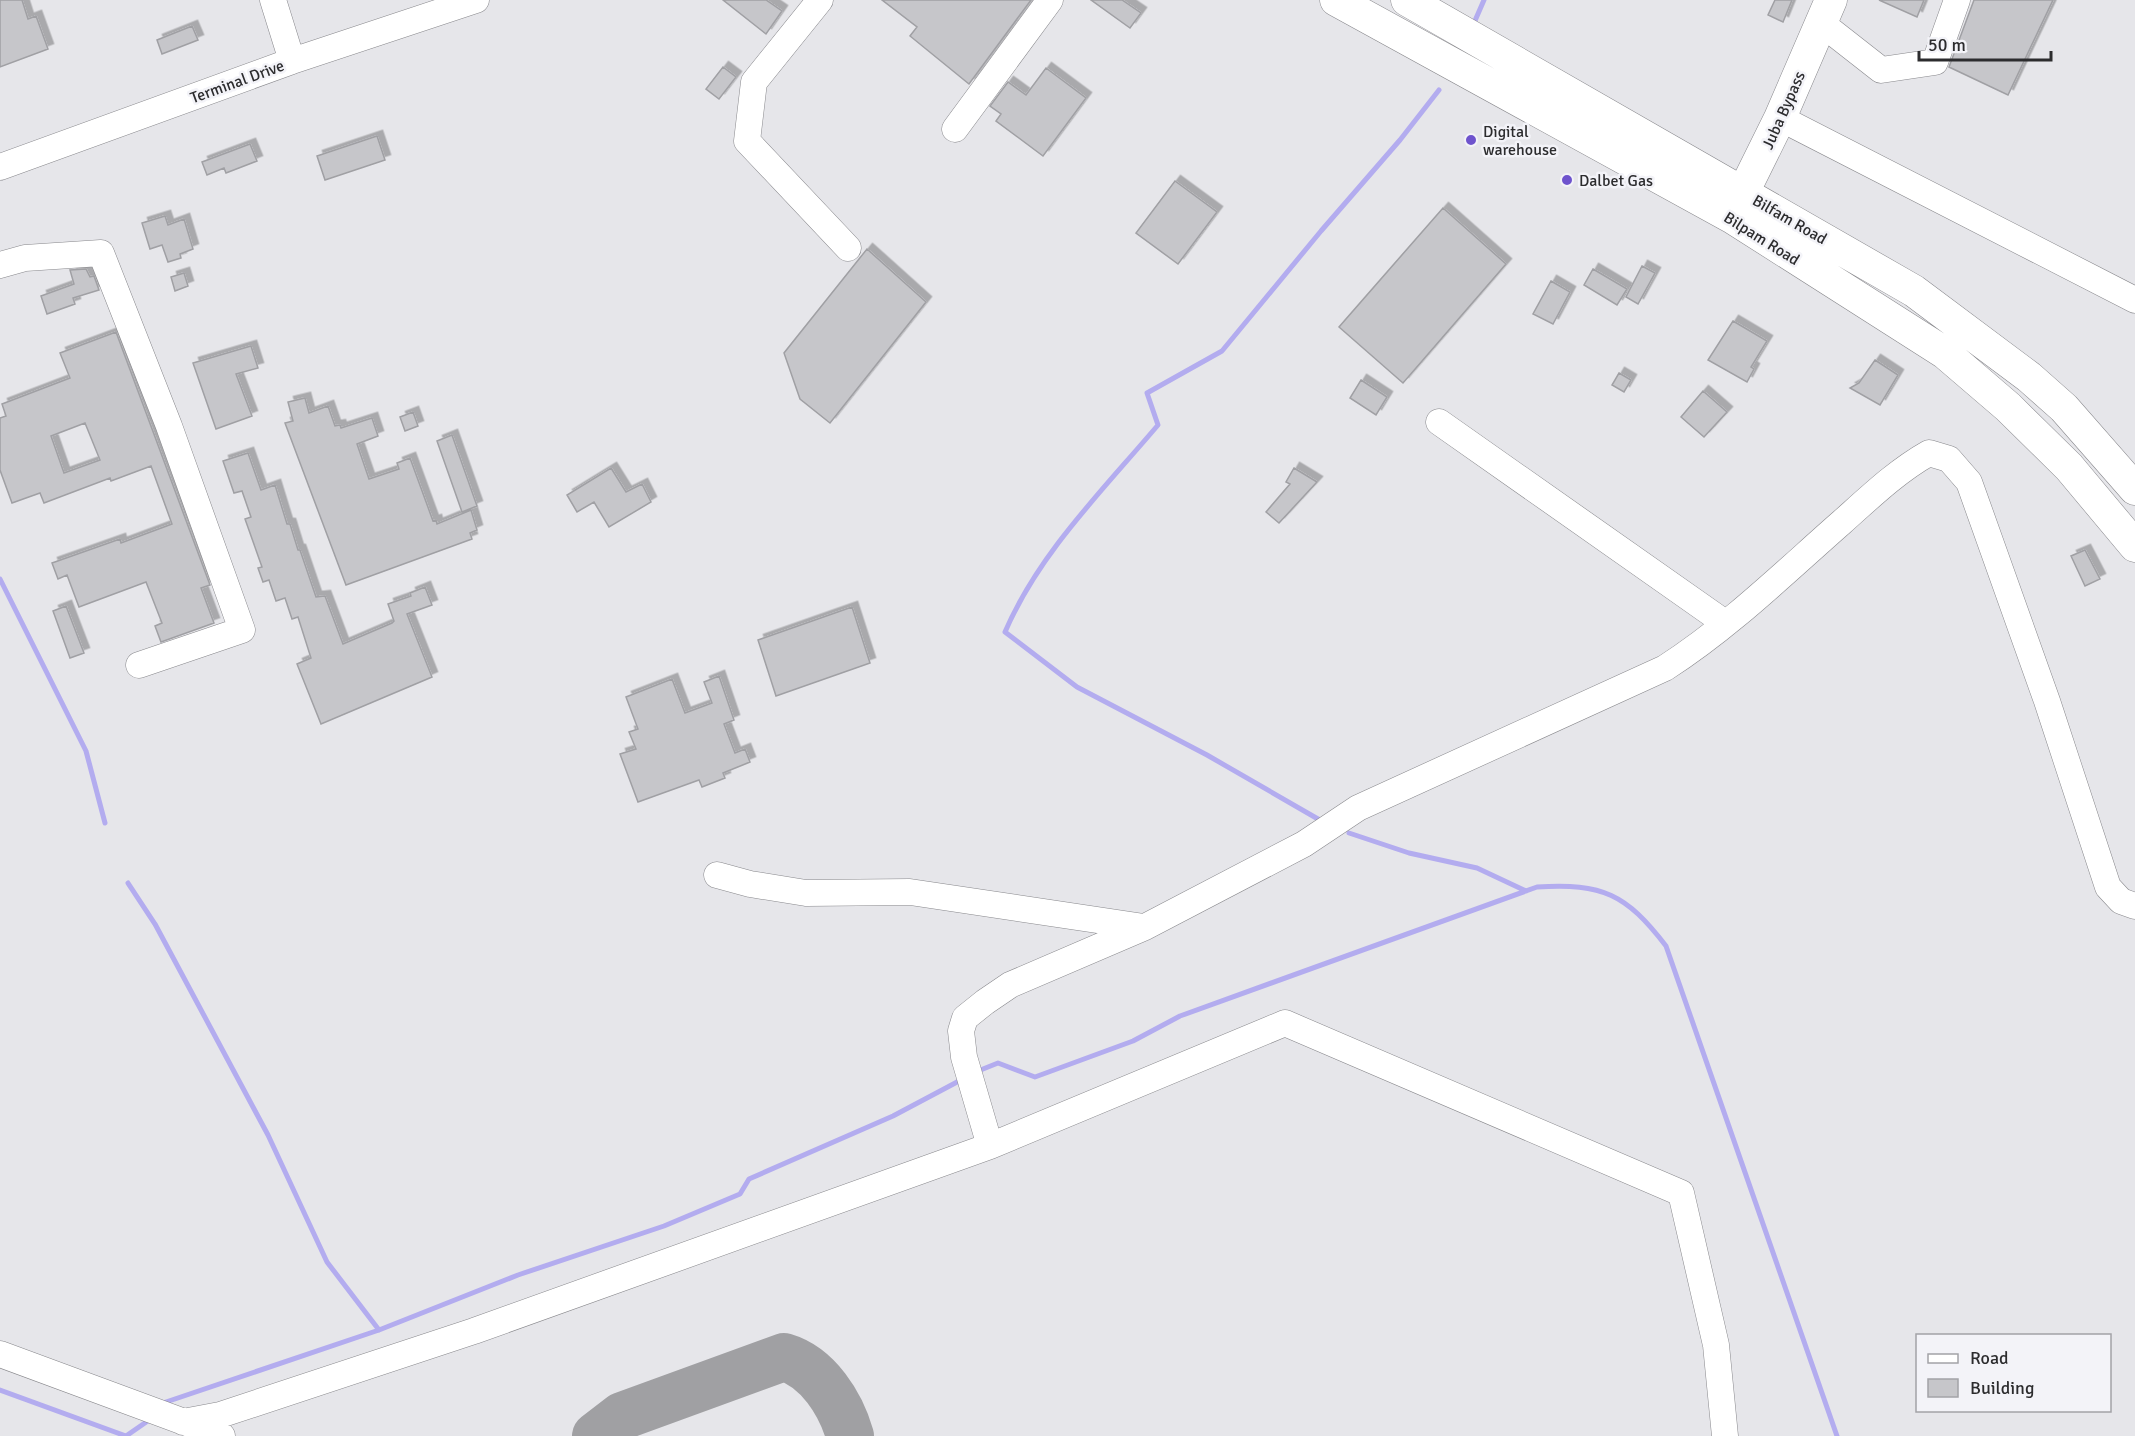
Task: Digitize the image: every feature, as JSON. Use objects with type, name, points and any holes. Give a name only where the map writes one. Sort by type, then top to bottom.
[{"type":"main road","name":"Bilpam Road","points":[[1336,0],[1733,218],[1945,353],[2008,407],[2069,467],[2135,546]]},
{"type":"main road","name":"Bilfam Road","points":[[1407,0],[1914,291],[2029,377],[2064,408],[2135,489]]},
{"type":"main road","name":"Juba Bypass","points":[[1733,218],[1735,209],[1780,118],[1826,11]]},
{"type":"street","points":[[273,0],[292,61]]},
{"type":"street","name":"Terminal Drive","points":[[0,167],[292,61],[476,0]]},
{"type":"street","points":[[820,0],[754,82],[747,141],[848,248]]},
{"type":"street","points":[[955,129],[1050,0]]},
{"type":"street","points":[[1826,11],[1881,70],[1935,62],[1957,0]]},
{"type":"street","points":[[1780,118],[2135,300]]},
{"type":"street","points":[[0,265],[25,258],[101,253],[169,426],[242,630],[139,664]]},
{"type":"street","points":[[1439,422],[1725,623]]},
{"type":"street","points":[[990,1146],[964,1057],[961,1031],[965,1018],[1010,985],[1145,927],[1304,844],[1358,808],[1665,668],[1710,639],[1725,623],[1913,462],[1929,453],[1949,459],[1969,482],[2047,700],[2108,888],[2121,901],[2133,899]]},
{"type":"street","points":[[717,875],[750,884],[806,892],[910,892],[1145,927]]},
{"type":"street","points":[[183,1422],[220,1415],[474,1331],[990,1146],[1285,1023],[1681,1193],[1716,1345],[1725,1436]]},
{"type":"street","points":[[0,1354],[222,1436]]},
{"type":"building","points":[[0,0],[22,0],[28,19],[36,16],[48,49],[0,67]]},
{"type":"building","points":[[723,0],[766,0],[782,11],[766,34]]},
{"type":"building","points":[[882,0],[1031,0],[969,84],[910,36],[917,27]]},
{"type":"building","points":[[1091,0],[1122,0],[1141,13],[1130,28]]},
{"type":"building","points":[[1775,0],[1792,0],[1783,22],[1768,15]]},
{"type":"building","points":[[1879,0],[1924,0],[1917,17]]},
{"type":"building","points":[[1974,0],[2053,0],[2008,95],[1949,67]]},
{"type":"building","points":[[192,26],[198,40],[162,54],[157,40]]},
{"type":"building","points":[[723,67],[736,77],[719,99],[706,89]]},
{"type":"building","points":[[1046,68],[1086,98],[1043,156],[996,121],[1001,114],[990,106],[1008,82],[1026,95]]},
{"type":"building","points":[[377,136],[385,160],[325,180],[317,156]]},
{"type":"building","points":[[250,144],[257,161],[226,173],[224,168],[207,175],[202,162]]},
{"type":"building","points":[[1175,181],[1217,212],[1178,264],[1136,233]]},
{"type":"building","points":[[1443,208],[1506,264],[1403,383],[1339,327]]},
{"type":"building","points":[[165,216],[168,225],[184,219],[193,249],[180,254],[181,258],[168,262],[162,245],[150,249],[142,223]]},
{"type":"building","points":[[867,249],[926,302],[830,423],[800,399],[784,353]]},
{"type":"building","points":[[1642,266],[1655,273],[1638,304],[1626,297]]},
{"type":"building","points":[[86,269],[90,277],[94,276],[99,290],[73,298],[75,304],[47,314],[41,296],[74,284],[70,270]]},
{"type":"building","points":[[1593,269],[1627,289],[1617,305],[1584,285]]},
{"type":"building","points":[[184,273],[188,286],[175,291],[171,277]]},
{"type":"building","points":[[1551,281],[1570,292],[1553,324],[1533,314]]},
{"type":"building","points":[[1733,321],[1767,341],[1751,367],[1754,369],[1747,382],[1708,360]]},
{"type":"building","points":[[116,332],[210,585],[201,588],[214,623],[161,642],[155,626],[162,623],[146,582],[79,607],[67,575],[58,579],[52,563],[120,539],[121,543],[172,524],[151,466],[111,481],[110,478],[44,503],[40,493],[12,503],[0,470],[0,418],[6,416],[2,404],[70,378],[60,353]],"holes":[[[85,423],[100,460],[64,473],[51,436]]]},
{"type":"building","points":[[251,346],[258,368],[236,374],[252,416],[216,429],[193,363]]},
{"type":"building","points":[[1875,360],[1898,375],[1880,405],[1850,388],[1859,383]]},
{"type":"building","points":[[1619,373],[1631,380],[1624,392],[1612,385]]},
{"type":"building","points":[[1361,380],[1387,397],[1376,415],[1350,398]]},
{"type":"building","points":[[1703,391],[1727,412],[1704,437],[1681,417]]},
{"type":"building","points":[[305,398],[309,413],[328,406],[335,426],[340,425],[341,428],[372,418],[378,436],[357,444],[369,479],[399,469],[397,463],[410,458],[433,521],[436,520],[437,524],[471,510],[477,530],[470,533],[472,539],[346,585],[285,423],[293,421],[288,402]]},
{"type":"building","points":[[413,412],[418,426],[405,431],[400,417]]},
{"type":"building","points":[[452,435],[477,506],[462,512],[437,441]]},
{"type":"building","points":[[248,453],[261,490],[275,485],[287,524],[290,524],[316,597],[325,596],[343,644],[392,623],[394,621],[388,604],[411,596],[410,593],[425,587],[432,605],[407,614],[432,677],[321,724],[297,664],[311,658],[298,617],[292,619],[285,598],[276,601],[269,580],[263,582],[258,568],[262,567],[245,519],[251,517],[242,491],[234,493],[223,461]]},
{"type":"building","points":[[611,468],[626,492],[642,484],[651,502],[609,527],[594,502],[577,512],[567,495]]},
{"type":"building","points":[[1294,468],[1317,482],[1279,523],[1266,512],[1290,484],[1286,482]]},
{"type":"building","points":[[2085,550],[2100,579],[2085,586],[2071,556]]},
{"type":"building","points":[[66,606],[84,653],[70,658],[53,611]]},
{"type":"building","points":[[852,607],[870,663],[776,696],[758,640]]},
{"type":"building","points":[[719,676],[734,720],[724,724],[735,753],[745,749],[750,762],[723,773],[725,778],[702,787],[699,780],[638,802],[620,754],[636,749],[629,732],[638,729],[626,697],[672,679],[685,713],[712,703],[704,682]]},
{"type":"waterway","points":[[1474,23],[1484,0]]},
{"type":"waterway","points":[[1318,819],[1207,755],[1077,687],[1005,632],[1019,603],[1054,549],[1094,498],[1158,425],[1147,393],[1222,351],[1400,140],[1439,90]]},
{"type":"waterway","points":[[0,579],[86,751],[105,823]]},
{"type":"waterway","points":[[1349,833],[1409,853],[1477,868],[1526,891]]},
{"type":"waterway","points":[[128,883],[155,924],[268,1135],[327,1262],[379,1330]]},
{"type":"waterway","points":[[978,1071],[998,1063],[1035,1077],[1133,1041],[1180,1016],[1537,887],[1579,887],[1611,896],[1625,903],[1638,914],[1666,946],[1837,1436]]},
{"type":"waterway","points":[[163,1403],[379,1330],[518,1275],[664,1226],[740,1194],[749,1179],[893,1116],[959,1081]]},
{"type":"waterway","points":[[0,1390],[126,1436],[152,1418]]},
{"type":"taxiway","points":[[596,1436],[622,1416],[784,1357],[807,1369],[826,1388],[841,1412],[850,1436]]},
{"type":"place","name":"Digital warehouse","points":[[1471,140]]},
{"type":"place","name":"Dalbet Gas","points":[[1567,180]]}]
